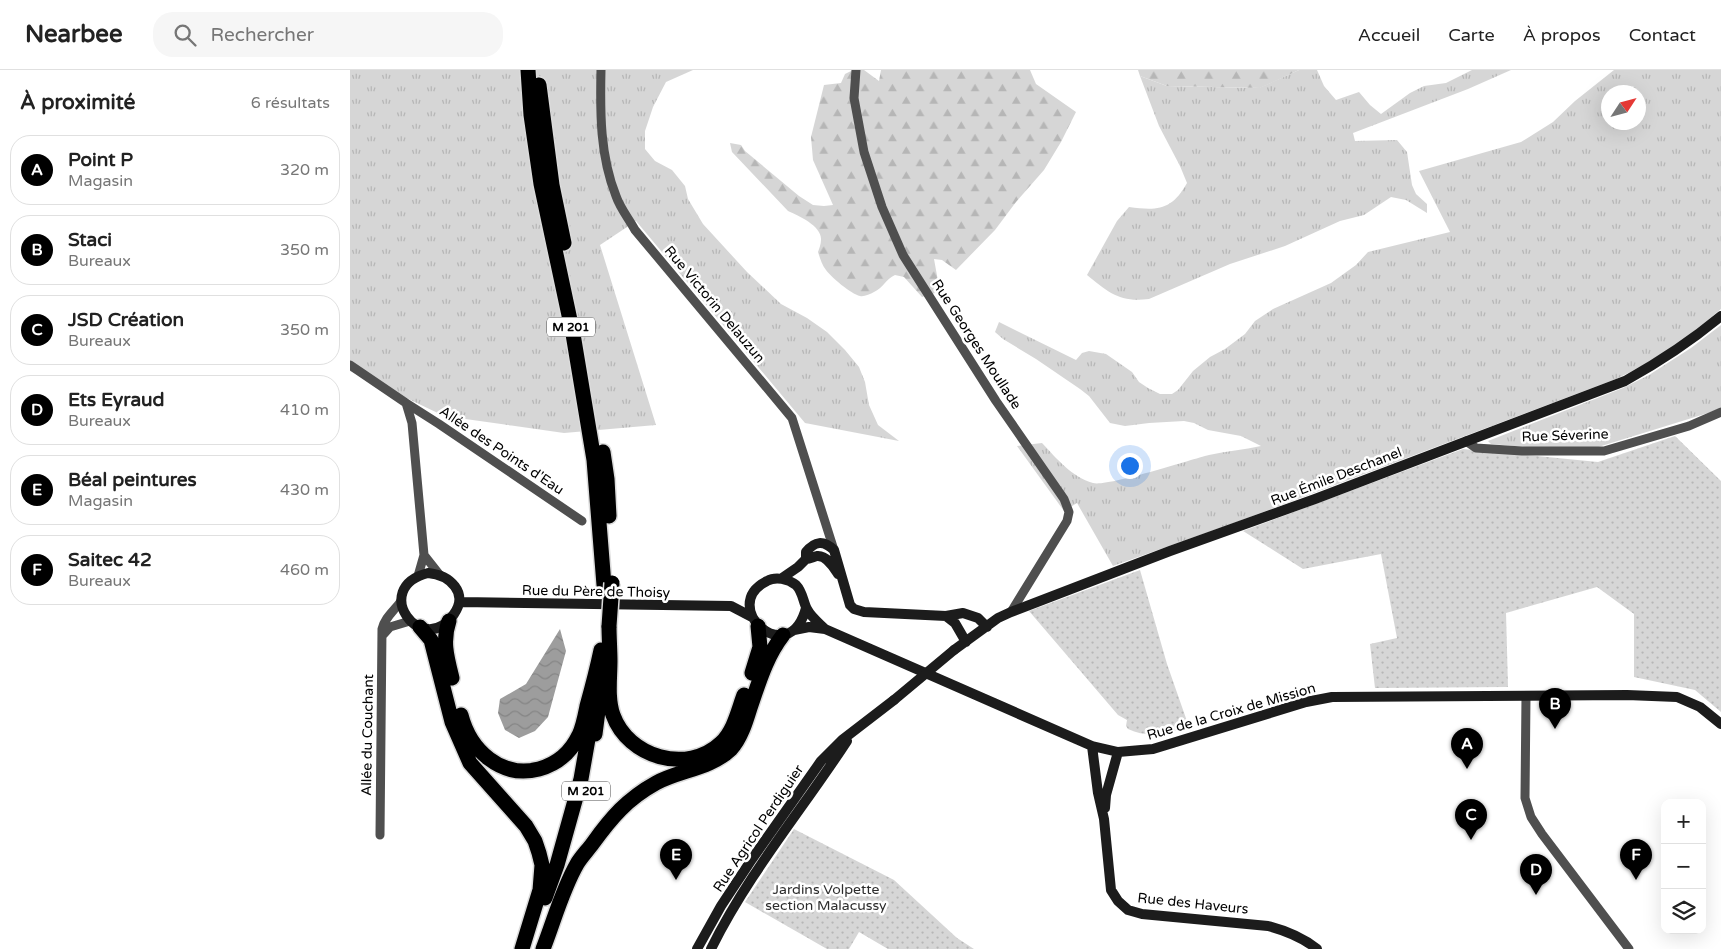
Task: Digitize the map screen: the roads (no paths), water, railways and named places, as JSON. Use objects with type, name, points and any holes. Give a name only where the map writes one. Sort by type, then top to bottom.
[{"type":"highway","name":"M 201","points":[[528,70],[531,115],[541,184],[573,334],[594,460],[608,584]]},
{"type":"highway","name":"M 201","points":[[537,70],[552,185],[596,405],[607,479],[608,584],[598,715],[586,790],[565,868],[537,949]]},
{"type":"highway","points":[[449,621],[445,650],[464,724],[471,740],[491,761],[503,768],[518,771],[532,771],[547,767],[569,750],[579,735],[602,650]]},
{"type":"highway","points":[[606,626],[610,701],[612,713],[617,724],[633,744],[656,756],[676,760],[694,758],[709,751],[721,743],[731,730],[758,660],[760,647],[755,621]]},
{"type":"highway","points":[[415,624],[432,640],[452,722],[470,763],[526,826],[540,853],[542,865],[540,890],[522,949]]},
{"type":"highway","name":"M 201","points":[[527,949],[557,865],[581,779],[606,626]]},
{"type":"highway","points":[[543,949],[559,903],[577,864],[620,808],[644,790],[665,778],[707,765],[720,758],[732,747],[744,727],[766,663],[773,649],[788,632]]},
{"type":"main road","name":"Rue Émile Deschanel","points":[[894,700],[954,650],[998,618],[1170,551],[1315,499],[1625,381],[1657,364],[1721,316]]},
{"type":"main road","name":"Rue du Père de Thoisy","points":[[460,602],[731,606],[752,596],[761,585],[769,580],[782,578],[802,563],[809,548],[820,543],[828,544],[834,550]]},
{"type":"main road","points":[[834,550],[850,605],[854,610],[946,616],[963,613],[978,618],[987,627]]},
{"type":"main road","points":[[797,586],[802,563],[816,556],[823,557],[831,563],[843,580]]},
{"type":"main road","points":[[428,573],[439,574],[454,585],[459,593],[460,602],[456,612],[449,621],[441,627],[431,629],[415,624],[403,612],[401,601],[404,590],[410,581],[428,573]]},
{"type":"main road","points":[[782,578],[797,586],[804,598],[806,608],[803,619],[788,632]]},
{"type":"main road","points":[[752,596],[750,605],[755,621]]},
{"type":"main road","name":"Rue du Père de Thoisy","points":[[731,606],[755,621],[768,634],[788,632]]},
{"type":"main road","points":[[806,608],[825,629]]},
{"type":"main road","points":[[946,616],[955,623],[966,642]]},
{"type":"main road","points":[[788,632],[809,627],[825,629]]},
{"type":"main road","name":"Rue de la Croix de Mission","points":[[825,629],[1092,746],[1118,752],[1153,749],[1306,702],[1332,697],[1627,695],[1677,697],[1700,707],[1721,724]]},
{"type":"main road","name":"Rue Agricol Perdiguier","points":[[697,949],[721,906],[821,761],[834,746],[894,700]]},
{"type":"main road","name":"Rue Agricol Perdiguier","points":[[711,949],[725,922],[761,865],[853,731]]},
{"type":"main road","name":"Rue des Haveurs","points":[[1092,746],[1098,793],[1104,819],[1108,876],[1111,890],[1118,901],[1128,910],[1142,914],[1268,926],[1288,931],[1305,939],[1317,949]]},
{"type":"main road","name":"Rue des Haveurs","points":[[1104,819],[1106,796],[1118,752]]},
{"type":"street","name":"Rue Victorin Delauzun","points":[[601,70],[600,114],[604,157],[616,198],[635,230],[792,418],[834,550]]},
{"type":"street","name":"Rue Georges Moullade","points":[[856,70],[854,98],[864,152],[882,207],[904,255],[996,401],[1064,499],[1069,512],[1067,521],[1011,612]]},
{"type":"street","points":[[350,365],[406,403],[412,423],[424,555],[418,576]]},
{"type":"street","name":"Allée des Points d'Eau","points":[[406,403],[582,521]]},
{"type":"street","name":"Rue Séverine","points":[[1466,441],[1476,448],[1522,451],[1604,451],[1688,426],[1721,412]]},
{"type":"street","points":[[424,555],[439,574]]},
{"type":"street","name":"Allée du Couchant","points":[[380,835],[382,629],[385,619],[401,601]]},
{"type":"street","points":[[382,636],[390,627],[415,624]]},
{"type":"street","points":[[1526,696],[1525,798],[1532,817],[1542,834],[1630,949]]},
{"type":"water","points":[[560,629],[566,651],[548,717],[535,731],[519,738],[505,730],[498,713],[500,699],[526,684]]},
{"type":"place","name":"Staci","points":[[1555,729]]},
{"type":"place","name":"Point P","points":[[1467,769]]},
{"type":"place","name":"JSD Création","points":[[1471,840]]},
{"type":"place","name":"Béal peintures","points":[[676,880]]},
{"type":"place","name":"Saitec 42","points":[[1636,880]]},
{"type":"place","name":"Ets Eyraud","points":[[1536,895]]},
{"type":"park label","name":"Jardins Volpette section Malacussy","points":[[826,898]]}]
